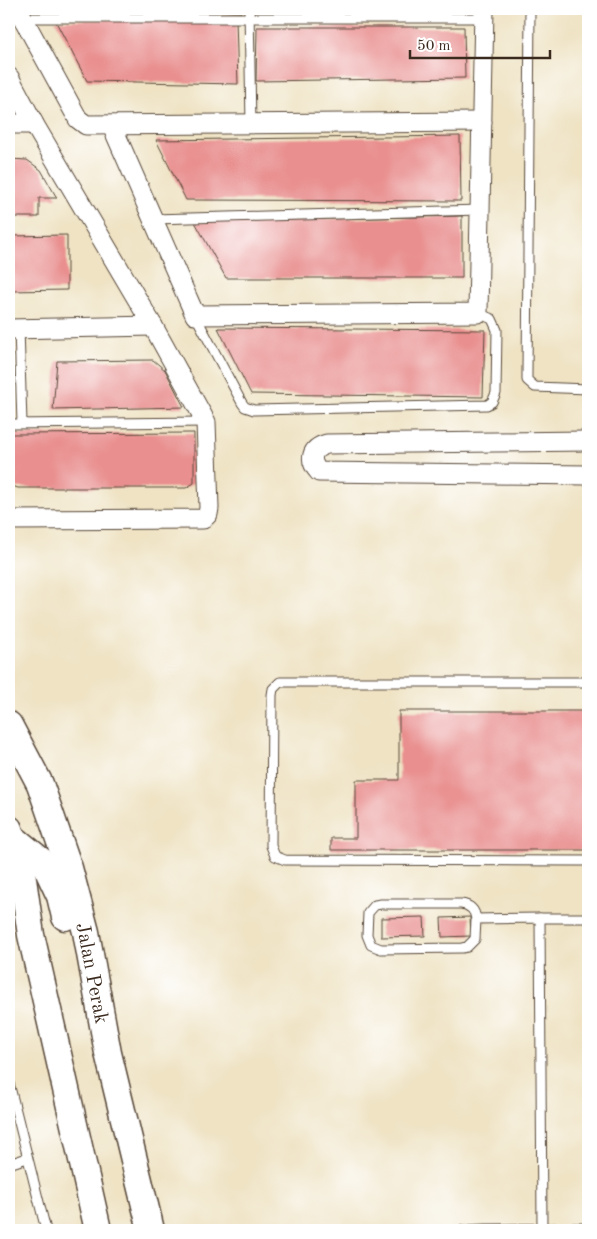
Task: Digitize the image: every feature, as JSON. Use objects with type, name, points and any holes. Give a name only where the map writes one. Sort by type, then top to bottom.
[{"type":"main road","points":[[9,725],[16,773],[37,825],[35,844],[18,846]]},
{"type":"main road","name":"Jalan Perak","points":[[9,725],[40,784],[69,868],[86,932],[108,1053],[150,1230]]},
{"type":"main road","points":[[18,846],[31,935],[98,1230]]},
{"type":"main road","points":[[18,846],[45,864],[60,896],[84,1002],[108,1053]]},
{"type":"main road","points":[[9,910],[31,935]]},
{"type":"street","points":[[112,126],[195,315],[478,313],[484,13]]},
{"type":"street","points":[[21,14],[81,123],[91,126],[482,122]]},
{"type":"street","points":[[9,77],[34,124],[153,326],[206,422],[210,508],[208,514],[203,519],[9,520]]},
{"type":"street","points":[[9,124],[34,124]]},
{"type":"street","points":[[14,328],[153,326]]},
{"type":"street","points":[[588,441],[327,444],[320,446],[314,451],[312,458],[314,466],[319,472],[588,474]]},
{"type":"lane","points":[[530,9],[526,374],[528,380],[535,387],[588,389]]},
{"type":"lane","points":[[249,13],[251,125]]},
{"type":"lane","points":[[21,14],[484,13]]},
{"type":"lane","points":[[153,219],[480,210]]},
{"type":"lane","points":[[195,315],[242,403],[245,407],[254,410],[487,405],[492,402],[496,393],[497,330],[492,319],[478,313]]},
{"type":"lane","points":[[14,328],[22,423]]},
{"type":"lane","points":[[9,424],[206,422]]},
{"type":"lane","points":[[588,682],[280,682],[273,689],[272,695],[271,826],[272,852],[280,859],[285,860],[588,861]]},
{"type":"lane","points":[[381,904],[461,904],[471,908],[476,919],[475,939],[467,947],[462,948],[381,948],[371,944],[367,935],[368,913],[371,908],[381,904]]},
{"type":"lane","points":[[540,918],[542,1228]]},
{"type":"lane","points":[[476,919],[588,918]]},
{"type":"lane","points":[[9,1084],[46,1230]]},
{"type":"lane","points":[[9,1164],[27,1158]]},
{"type":"lane","points":[[463,1230],[588,1228]]},
{"type":"building","points":[[241,9],[241,12],[207,10]]},
{"type":"building","points":[[236,19],[238,84],[87,81],[55,20]]},
{"type":"building","points":[[257,27],[464,27],[465,78],[256,81]]},
{"type":"building","points":[[460,136],[461,201],[186,200],[156,140]]},
{"type":"building","points":[[9,159],[27,160],[41,170],[57,198],[39,198],[39,217],[9,217]]},
{"type":"building","points":[[462,216],[462,278],[226,278],[195,222]]},
{"type":"building","points":[[67,235],[67,290],[9,291],[9,236]]},
{"type":"building","points":[[218,328],[485,330],[483,397],[251,394]]},
{"type":"building","points":[[9,352],[12,352],[11,409],[9,409]]},
{"type":"building","points":[[153,360],[165,370],[184,407],[53,410],[57,361]]},
{"type":"building","points":[[194,433],[194,483],[186,488],[18,488],[9,485],[9,434]]},
{"type":"building","points":[[399,711],[588,711],[588,850],[331,850],[331,838],[356,838],[356,780],[399,780]]},
{"type":"building","points":[[424,917],[425,936],[381,937],[381,918]]},
{"type":"building","points":[[470,917],[471,936],[442,937],[441,918]]}]
